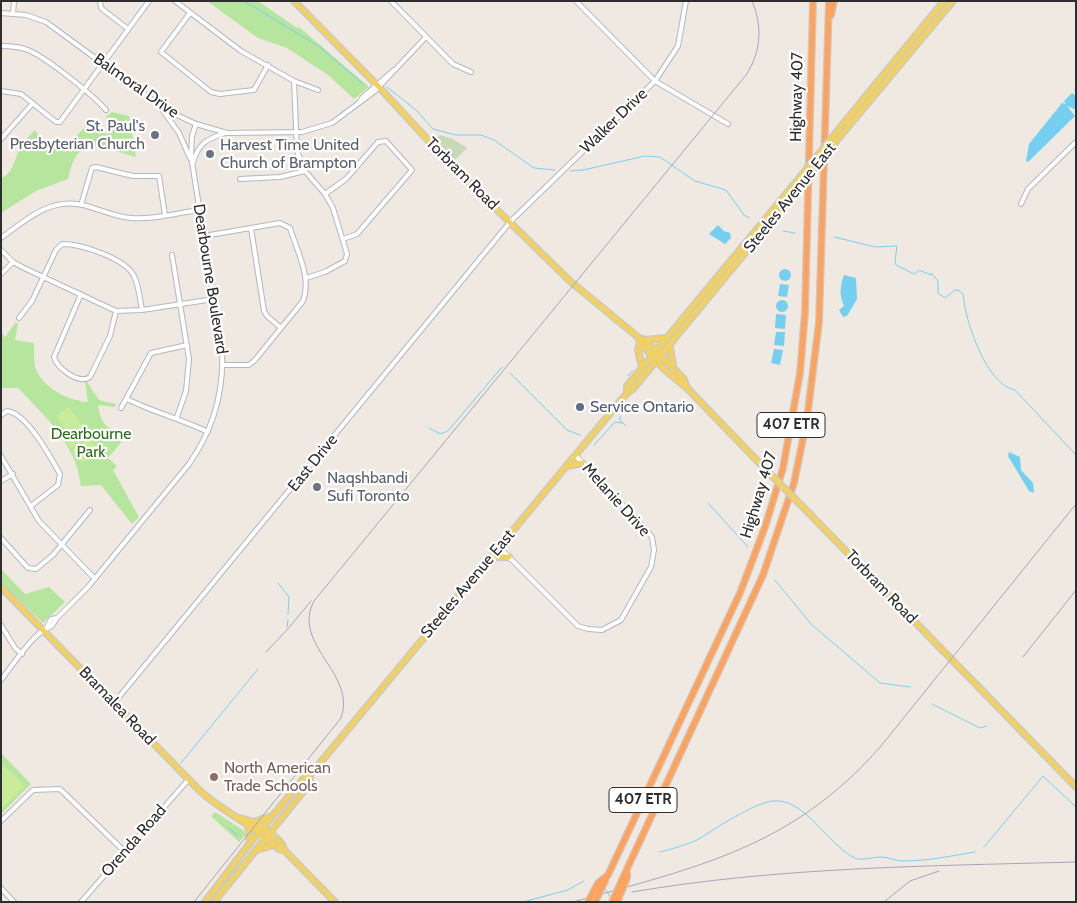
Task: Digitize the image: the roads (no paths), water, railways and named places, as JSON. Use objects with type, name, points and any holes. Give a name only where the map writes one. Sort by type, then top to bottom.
[{"type":"highway","name":"Highway 407","points":[[595,902],[740,593],[765,527],[783,468],[800,373],[805,312],[813,1]]},
{"type":"highway","name":"Highway 407","points":[[612,902],[755,592],[776,542],[794,483],[807,419],[819,322],[829,1]]},
{"type":"highway","points":[[828,25],[834,1]]},
{"type":"highway","points":[[617,902],[627,878],[627,869]]},
{"type":"highway","points":[[588,902],[598,884],[608,875]]},
{"type":"main road","name":"Torbram Road","points":[[294,1],[378,85],[450,164],[570,280],[662,356],[683,378],[687,387]]},
{"type":"main road","name":"Steeles Avenue East","points":[[205,902],[250,843],[304,778],[310,775],[566,466],[626,392],[627,386],[642,367],[944,1]]},
{"type":"main road","name":"Steeles Avenue East","points":[[626,392],[633,390],[670,347],[842,134],[953,1]]},
{"type":"main road","points":[[642,367],[638,350],[641,340],[666,338]]},
{"type":"main road","name":"Torbram Road","points":[[641,340],[657,362],[676,380],[687,387],[1076,787]]},
{"type":"main road","points":[[670,347],[671,362],[676,370]]},
{"type":"main road","points":[[566,466],[582,464]]},
{"type":"main road","points":[[490,557],[509,557]]},
{"type":"main road","name":"Bramalea Road","points":[[1,587],[45,629],[188,780],[213,803],[239,818],[248,826],[279,840],[284,845],[284,850]]},
{"type":"main road","name":"Steeles Avenue East","points":[[214,902],[310,783],[310,775]]},
{"type":"main road","points":[[253,822],[273,816]]},
{"type":"main road","name":"Bramalea Road","points":[[239,818],[253,822],[261,831]]},
{"type":"main road","points":[[276,825],[279,840]]},
{"type":"main road","points":[[248,826],[250,843]]},
{"type":"main road","name":"Bramalea Road","points":[[267,835],[274,845],[284,850],[335,902]]},
{"type":"main road","points":[[255,850],[274,845]]},
{"type":"street","points":[[13,14],[14,1]]},
{"type":"street","points":[[100,1],[101,8],[128,29]]},
{"type":"street","points":[[1,91],[16,92],[58,123],[149,1]]},
{"type":"street","points":[[175,1],[241,51],[294,81],[318,90]]},
{"type":"street","points":[[391,1],[453,64],[471,72]]},
{"type":"street","points":[[576,1],[655,81],[728,124]]},
{"type":"street","name":"Walker Drive","points":[[510,222],[655,81],[678,46],[686,1]]},
{"type":"street","name":"Balmoral Drive","points":[[1,13],[46,22],[174,114],[196,124],[226,133],[296,132],[316,129],[332,123],[360,102],[426,37]]},
{"type":"street","points":[[190,13],[161,52],[211,92],[220,94],[254,90],[268,65]]},
{"type":"street","points":[[1,46],[20,48],[33,53],[83,90],[106,110]]},
{"type":"street","points":[[294,81],[297,151],[305,171],[325,194],[347,254],[345,261],[325,272],[306,278]]},
{"type":"street","points":[[1,139],[33,103]]},
{"type":"street","points":[[157,103],[179,133],[192,165]]},
{"type":"street","name":"Dearbourne Boulevard","points":[[1,680],[45,629],[51,619],[56,618],[95,579],[189,464],[208,432],[218,403],[223,365],[192,165],[191,141],[196,124]]},
{"type":"street","points":[[192,165],[196,151],[203,142],[226,133]]},
{"type":"street","points":[[325,194],[346,180],[378,142],[382,140],[386,141],[410,165],[410,173],[387,197],[357,234],[343,239]]},
{"type":"street","points":[[1021,204],[1028,189],[1076,142]]},
{"type":"street","points":[[81,205],[92,168],[96,166],[133,176],[159,176],[165,215]]},
{"type":"street","points":[[240,179],[280,177],[305,171]]},
{"type":"street","points":[[1,238],[39,211],[64,203],[81,205],[129,218],[200,210]]},
{"type":"street","name":"East Drive","points":[[114,703],[510,222]]},
{"type":"street","points":[[204,236],[280,223],[286,224],[290,228],[306,278],[307,291],[303,301],[250,365],[223,365]]},
{"type":"street","points":[[251,228],[264,311],[281,328]]},
{"type":"street","points":[[19,318],[32,301],[56,250],[62,244],[97,252],[119,261],[136,279],[142,310]]},
{"type":"street","points":[[1,250],[13,262],[116,311],[142,310],[214,299]]},
{"type":"street","points":[[172,255],[187,345],[188,377],[177,418]]},
{"type":"street","points":[[1,274],[13,262]]},
{"type":"street","points":[[81,294],[54,357],[58,364],[78,379],[85,380],[90,377],[110,336],[116,311]]},
{"type":"street","points":[[121,408],[151,353],[187,345]]},
{"type":"street","points":[[127,399],[208,432]]},
{"type":"street","points":[[1,415],[7,411],[17,415],[38,437],[60,474],[58,485],[30,506]]},
{"type":"street","name":"Melanie Drive","points":[[499,547],[578,626],[602,630],[615,625],[626,615],[654,560],[652,537],[575,455]]},
{"type":"street","points":[[1,456],[39,521],[95,579]]},
{"type":"street","points":[[1,481],[13,474]]},
{"type":"street","points":[[1,538],[28,568],[40,567],[62,545],[90,510]]},
{"type":"street","points":[[1,625],[15,648],[22,654]]},
{"type":"street","name":"Orenda Road","points":[[81,902],[188,780]]},
{"type":"street","points":[[1,821],[33,790],[60,789],[124,851]]},
{"type":"street","points":[[1,888],[14,902]]},
{"type":"water","points":[[1072,93],[1076,96],[1076,110],[1067,106],[1075,116],[1028,162],[1026,161],[1029,144],[1062,103],[1066,104],[1064,101]]},
{"type":"water","points":[[718,225],[724,231],[730,233],[731,238],[725,244],[709,234]]},
{"type":"water","points":[[783,269],[787,269],[791,275],[787,281],[783,281],[779,277],[779,273]]},
{"type":"water","points":[[844,275],[856,278],[857,299],[847,316],[843,317],[839,310],[844,306],[841,290]]},
{"type":"water","points":[[780,284],[789,285],[787,297],[778,296]]},
{"type":"water","points":[[780,300],[784,300],[788,306],[784,312],[780,312],[776,308],[776,304]]},
{"type":"water","points":[[776,314],[786,315],[785,329],[775,328]]},
{"type":"water","points":[[776,332],[785,332],[784,346],[774,345]]},
{"type":"water","points":[[774,349],[783,350],[780,365],[771,363]]},
{"type":"water","points":[[1009,452],[1020,457],[1021,470],[1033,483],[1034,493],[1029,491],[1008,456]]},
{"type":"waterway","points":[[244,1],[320,47],[363,84]]},
{"type":"waterway","points":[[387,87],[416,110],[433,129],[456,135],[481,135],[494,140],[534,168],[555,170]]},
{"type":"waterway","points":[[570,171],[583,170],[645,156],[660,157],[695,181],[726,190],[744,215],[749,218]]},
{"type":"waterway","points":[[783,231],[795,233]]},
{"type":"waterway","points":[[834,237],[875,247],[897,246],[896,265],[914,274],[919,270],[931,275],[931,273],[938,281],[938,293],[945,298],[955,290],[963,294],[968,319],[979,350],[995,377],[1005,386],[1015,390],[1076,455]]},
{"type":"waterway","points":[[429,428],[440,434],[448,431],[502,367]]},
{"type":"waterway","points":[[628,376],[633,370]]},
{"type":"waterway","points":[[510,373],[567,430],[580,435]]},
{"type":"waterway","points":[[620,416],[620,420],[626,426]]},
{"type":"waterway","points":[[594,445],[615,422],[622,423]]},
{"type":"waterway","points":[[708,503],[748,547]]},
{"type":"waterway","points":[[775,580],[811,624],[880,683],[910,687]]},
{"type":"waterway","points":[[278,583],[289,597],[288,614]]},
{"type":"waterway","points":[[287,627],[288,620]]},
{"type":"waterway","points":[[181,763],[258,669]]},
{"type":"waterway","points":[[932,704],[980,728],[987,726]]},
{"type":"waterway","points":[[984,847],[1043,776],[1076,807]]},
{"type":"waterway","points":[[660,852],[696,841],[746,811],[773,801],[784,802],[806,814],[836,844],[858,859],[881,857],[900,861],[912,861],[975,852]]},
{"type":"waterway","points":[[229,828],[238,836]]},
{"type":"waterway","points":[[523,902],[568,890],[584,881]]},
{"type":"waterway","points":[[604,887],[611,898]]},
{"type":"railway","points":[[194,902],[341,718],[343,702],[340,687],[311,632],[309,617],[314,601],[746,75],[755,57],[759,39],[758,20],[752,1]]},
{"type":"railway","points":[[573,902],[661,877],[740,849],[777,831],[813,808],[847,781],[881,746],[1076,504]]},
{"type":"railway","points":[[1023,657],[1076,590]]},
{"type":"railway","points":[[266,652],[311,601]]},
{"type":"railway","points":[[632,892],[743,877],[854,869],[1076,862]]},
{"type":"railway","points":[[884,902],[910,881],[939,871]]},
{"type":"place","name":"St. Paul's Presbyterian Church","points":[[155,135]]},
{"type":"place","name":"Harvest Time United Church of Brampton","points":[[210,154]]},
{"type":"place","name":"Service Ontario","points":[[580,407]]},
{"type":"place","name":"Naqshbandi Sufi Toronto","points":[[317,487]]},
{"type":"place","name":"North American Trade Schools","points":[[214,777]]},
{"type":"park label","name":"Dearbourne Park","points":[[91,443]]}]
